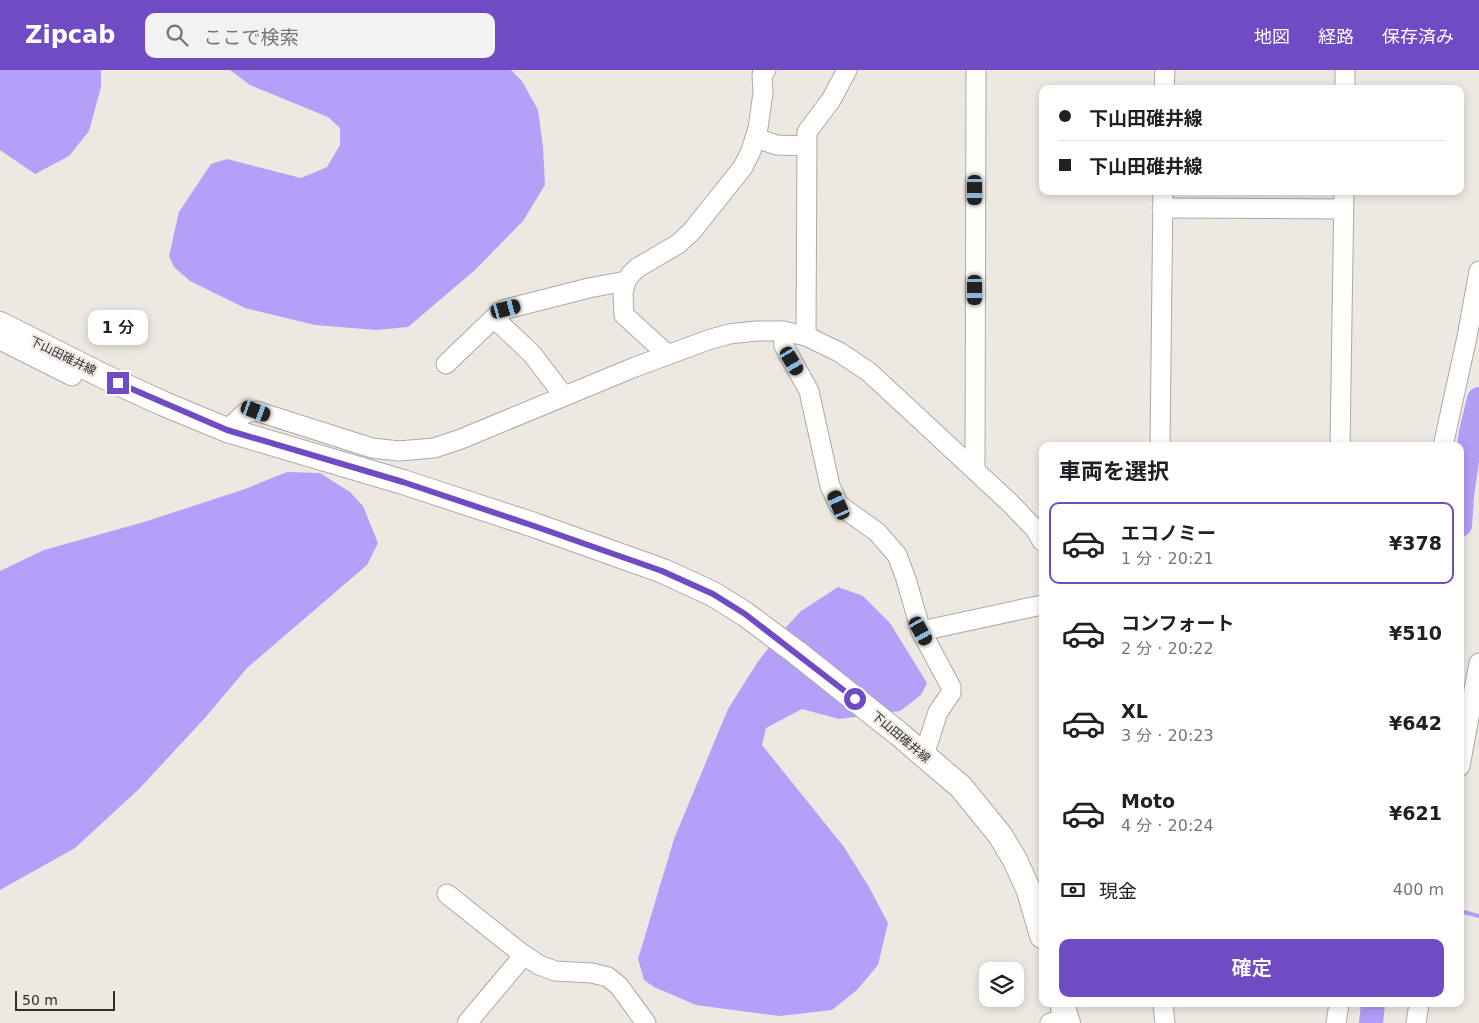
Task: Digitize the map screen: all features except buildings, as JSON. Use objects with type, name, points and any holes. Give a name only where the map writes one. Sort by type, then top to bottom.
[{"type":"main road","name":"下山田碓井線","points":[[0,324],[103,376],[227,430],[403,482],[534,526],[662,571],[713,594],[745,614],[796,652],[899,734],[961,787],[1000,835],[1015,860],[1029,891],[1039,926]]},
{"type":"street","points":[[668,355],[624,315],[623,293],[626,281],[637,268],[678,244],[692,232],[743,167],[751,151],[758,128],[763,93],[762,75],[766,70]]},
{"type":"street","points":[[806,336],[807,132],[831,100],[847,70]]},
{"type":"street","points":[[975,470],[976,70]]},
{"type":"street","points":[[1164,85],[1165,70]]},
{"type":"street","points":[[1345,70],[1345,85]]},
{"type":"street","points":[[755,138],[777,145],[807,146]]},
{"type":"street","points":[[1160,442],[1162,200],[1343,200],[1340,442]]},
{"type":"street","points":[[1444,442],[1468,337],[1479,271]]},
{"type":"street","points":[[446,364],[506,309],[589,288],[626,281]]},
{"type":"street","points":[[494,318],[532,354],[564,396]]},
{"type":"street","points":[[227,430],[246,413],[256,411],[372,448],[399,451],[434,448],[461,439],[564,396],[708,340],[730,334],[756,331],[783,331],[806,336],[840,352],[868,372],[1009,502],[1039,536]]},
{"type":"street","points":[[783,331],[784,346],[810,391],[830,486],[839,505],[877,532],[897,555],[921,631],[951,687],[951,693],[938,712],[924,755]]},
{"type":"street","points":[[0,340],[72,376]]},
{"type":"street","points":[[921,631],[1039,606]]},
{"type":"street","points":[[1465,758],[1479,663]]},
{"type":"street","points":[[447,894],[539,965],[555,970],[592,973],[608,978],[619,986],[646,1023]]},
{"type":"street","points":[[467,1023],[524,955]]},
{"type":"street","points":[[1163,1007],[1165,1023]]},
{"type":"street","points":[[1336,1023],[1339,1007]]},
{"type":"street","points":[[1416,1023],[1419,1007]]},
{"type":"shaded area","points":[[0,70],[101,70],[101,87],[89,131],[69,156],[35,174],[0,150]]},
{"type":"shaded area","points":[[230,70],[511,70],[522,81],[538,110],[543,147],[545,185],[523,221],[475,270],[408,327],[376,330],[315,325],[245,308],[190,281],[174,267],[169,256],[179,212],[211,164],[227,159],[301,178],[327,167],[340,145],[340,128],[328,117],[250,85]]},
{"type":"shaded area","points":[[287,472],[320,473],[350,492],[363,506],[378,543],[367,565],[247,668],[204,719],[139,789],[75,848],[0,890],[0,571],[44,550],[144,522],[245,489]]},
{"type":"shaded area","points":[[838,587],[863,596],[890,623],[927,683],[921,695],[900,711],[839,719],[802,709],[766,728],[762,745],[844,847],[869,887],[888,923],[878,965],[857,990],[832,1010],[780,1016],[696,1005],[654,987],[644,980],[638,959],[674,839],[728,709],[757,663],[776,638],[801,611]]},
{"type":"waterway","points":[[1464,482],[1471,432],[1479,399]]},
{"type":"waterway","points":[[1464,912],[1479,916]]},
{"type":"waterway","points":[[1371,1023],[1373,1007]]},
{"type":"route","points":[[118,383],[227,430],[403,482],[662,571],[713,594],[745,614],[855,699]]}]
